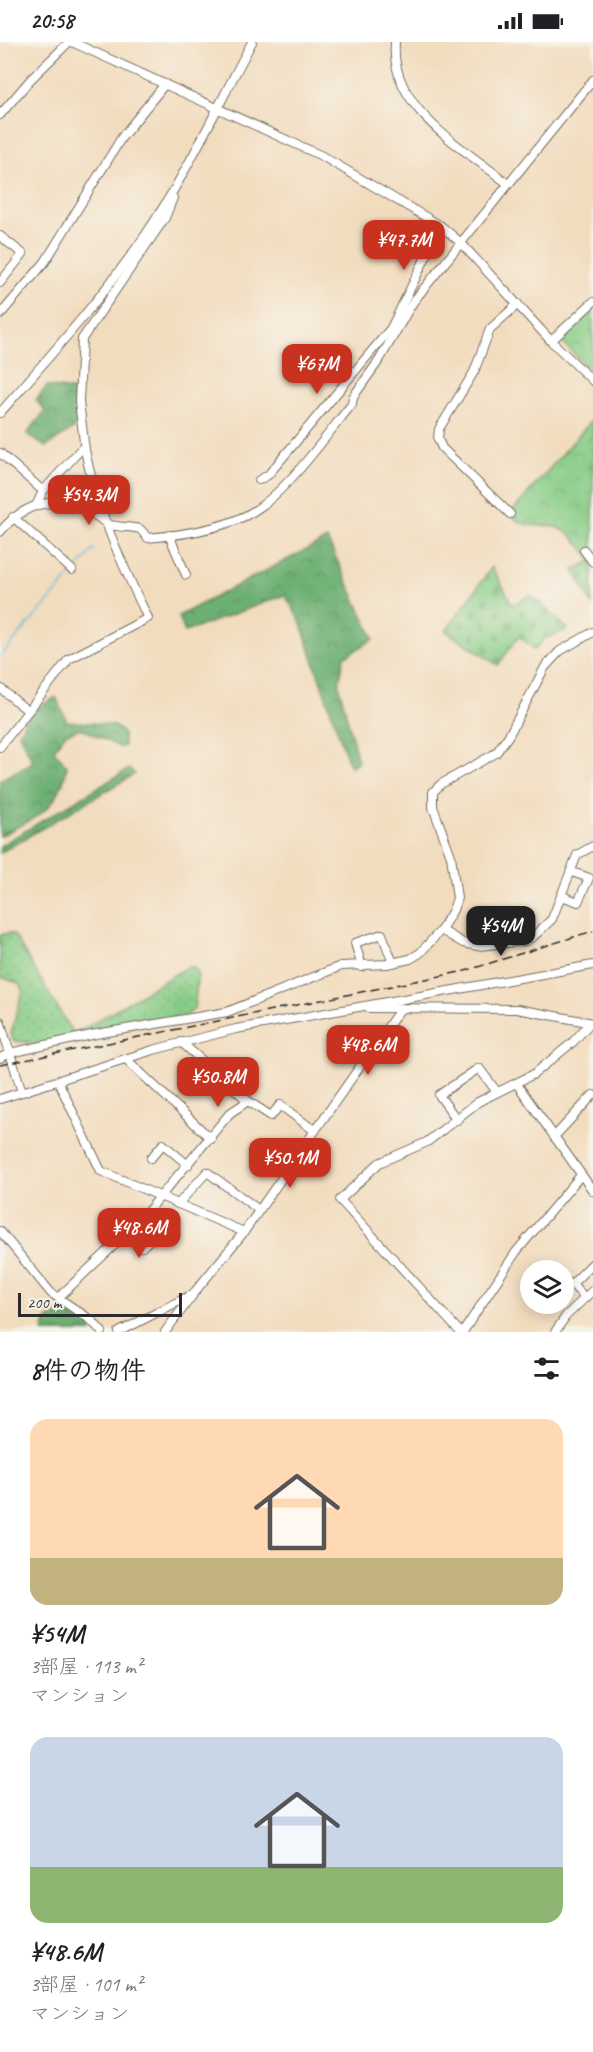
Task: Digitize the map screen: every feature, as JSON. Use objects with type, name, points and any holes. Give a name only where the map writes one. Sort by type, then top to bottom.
[{"type":"street","points":[[0,115],[30,80],[71,42],[165,84],[321,156],[441,226],[460,242],[551,341],[593,381]]},
{"type":"street","points":[[0,747],[69,659],[148,618],[90,478],[79,402],[82,339],[165,218],[189,163],[252,42]]},
{"type":"street","points":[[395,42],[398,77],[410,101],[508,184]]},
{"type":"street","points":[[0,532],[13,517],[37,504],[59,502],[78,506],[108,524],[140,529],[148,538],[230,522],[252,513],[270,500],[352,404],[353,397],[380,359],[412,302],[593,82]]},
{"type":"street","points":[[0,315],[45,262],[122,137],[165,84]]},
{"type":"street","points":[[0,413],[79,323],[145,236],[189,163]]},
{"type":"street","points":[[259,480],[268,475],[391,328],[441,226]]},
{"type":"street","points":[[0,283],[23,254],[1,239]]},
{"type":"street","points":[[551,341],[593,302]]},
{"type":"street","points":[[510,514],[442,448],[438,439],[439,429],[474,372],[490,329],[518,304]]},
{"type":"street","points":[[37,504],[43,491],[81,449],[85,450]]},
{"type":"street","points":[[0,453],[43,491]]},
{"type":"street","points":[[13,517],[72,570]]},
{"type":"street","points":[[169,535],[186,575]]},
{"type":"street","points":[[584,550],[593,562]]},
{"type":"street","points":[[0,1058],[10,1053],[96,1034],[227,1012],[341,966],[362,967],[393,963],[420,953],[441,930],[453,910],[456,885],[451,856],[433,807],[433,792],[441,784],[496,753],[509,735],[545,667],[560,651],[593,632]]},
{"type":"street","points":[[0,688],[28,711]]},
{"type":"street","points":[[441,930],[463,943],[478,946],[525,940],[540,932],[548,924],[562,896],[573,872],[577,855],[592,848]]},
{"type":"street","points":[[562,896],[578,903],[588,878],[573,872]]},
{"type":"street","points":[[362,967],[355,943],[382,934],[393,963]]},
{"type":"street","points":[[0,1099],[181,1042],[353,1007],[593,965]]},
{"type":"street","points":[[353,1007],[517,1009],[592,1023]]},
{"type":"street","points":[[165,1332],[244,1232],[401,1008]]},
{"type":"street","points":[[0,1021],[22,1092]]},
{"type":"street","points":[[580,1175],[516,1252],[461,1332],[340,1200],[369,1171],[427,1142],[496,1092],[517,1084],[565,1048],[592,1023]]},
{"type":"street","points":[[181,1042],[248,1101],[271,1116],[280,1105],[315,1131]]},
{"type":"street","points":[[126,1059],[211,1139]]},
{"type":"street","points":[[457,1120],[439,1095],[479,1068],[496,1092]]},
{"type":"street","points":[[58,1081],[101,1171],[244,1232]]},
{"type":"street","points":[[517,1084],[593,1191]]},
{"type":"street","points":[[554,1137],[593,1095]]},
{"type":"street","points":[[59,1297],[128,1232],[161,1197],[211,1139],[230,1113],[248,1101]]},
{"type":"street","points":[[151,1158],[163,1144],[188,1165]]},
{"type":"street","points":[[178,1204],[207,1172],[259,1210]]},
{"type":"street","points":[[0,1231],[41,1283],[91,1320],[102,1332]]},
{"type":"street","points":[[128,1232],[142,1247],[154,1236]]},
{"type":"street","points":[[555,1332],[566,1316],[590,1294],[572,1284],[593,1263]]},
{"type":"street","points":[[119,1332],[193,1294]]},
{"type":"green space","points":[[593,310],[593,373],[561,341]]},
{"type":"green space","points":[[47,386],[75,391],[79,425],[46,447],[27,434],[45,411],[36,400]]},
{"type":"green space","points":[[593,419],[593,562],[568,533],[553,527],[524,524],[510,514]]},
{"type":"green space","points":[[327,539],[374,639],[344,657],[339,685],[358,762],[350,767],[300,621],[285,595],[185,632],[178,616]]},
{"type":"green space","points":[[591,561],[593,563],[592,604],[574,570]]},
{"type":"green space","points":[[492,567],[513,605],[531,595],[568,629],[544,639],[535,650],[519,636],[498,665],[446,631]]},
{"type":"green space","points":[[56,697],[67,721],[113,725],[123,733],[124,746],[119,747],[81,728],[65,734],[54,750],[67,766],[58,793],[52,802],[35,817],[0,836],[0,780],[33,762],[19,733],[28,714]]},
{"type":"green space","points":[[129,769],[135,774],[0,853],[0,846]]},
{"type":"green space","points":[[9,933],[14,935],[72,1032],[80,1031],[187,967],[194,967],[198,973],[194,1009],[187,1015],[41,1044],[13,1041],[11,1033],[23,990],[18,983],[0,977],[0,935]]},
{"type":"green space","points":[[68,1309],[89,1324],[93,1332],[43,1332],[47,1319]]},
{"type":"waterway","points":[[0,657],[94,549]]},
{"type":"railway","points":[[0,1065],[465,971],[593,931]]}]
